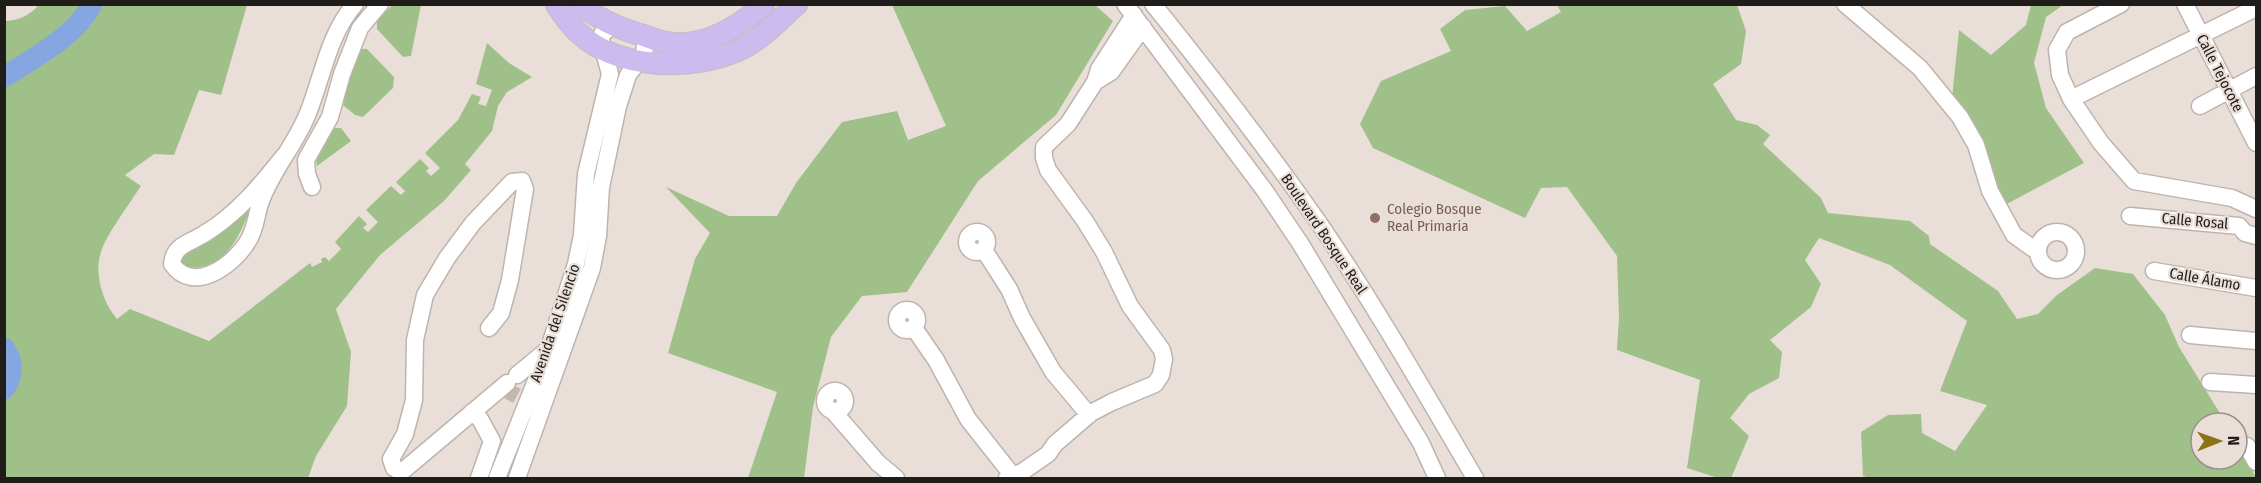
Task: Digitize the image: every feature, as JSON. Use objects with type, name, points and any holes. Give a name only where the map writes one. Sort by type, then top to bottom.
[{"type":"main road","points":[[556,4],[580,34],[603,50],[639,61],[676,64],[718,57],[740,49],[756,40],[797,4]]},
{"type":"main road","points":[[581,4],[612,26],[665,42],[698,42],[717,36],[737,26],[764,4]]},
{"type":"street","points":[[284,156],[244,203],[206,233],[179,247],[173,255],[172,264],[178,273],[185,277],[200,277],[214,273],[231,261],[249,241],[260,202],[308,114],[326,56],[346,15],[355,4]]},
{"type":"street","points":[[312,187],[307,174],[306,160],[330,117],[342,74],[360,28],[380,4]]},
{"type":"street","name":"Boulevard Bosque Real","points":[[1153,4],[1236,110],[1321,227],[1386,328],[1474,478]]},
{"type":"street","points":[[1845,4],[1920,68],[1960,117],[1976,145],[1990,192],[2014,235],[2038,252]]},
{"type":"street","points":[[2121,4],[2067,32],[2057,50],[2060,75],[2071,99],[2101,143],[2134,181],[2232,198],[2256,209]]},
{"type":"street","name":"Calle Tejocote","points":[[2186,4],[2256,142]]},
{"type":"street","points":[[2071,99],[2256,8]]},
{"type":"street","points":[[914,328],[936,360],[968,419],[1010,477],[1048,454],[1055,444],[1089,415],[1112,402],[1155,384],[1161,375],[1164,359],[1162,350],[1130,306],[1085,221],[1048,171],[1044,158],[1044,147],[1068,124],[1095,82],[1099,69],[1134,16]]},
{"type":"street","name":"Boulevard Bosque Real","points":[[1134,16],[1265,191],[1300,243],[1415,434],[1437,478]]},
{"type":"street","points":[[603,50],[602,34],[612,26]]},
{"type":"street","name":"Avenida del Silencio","points":[[497,478],[513,389],[549,348],[576,264],[593,186],[623,85],[646,49],[646,36]]},
{"type":"street","name":"Avenida del Silencio","points":[[517,478],[592,268],[598,236],[593,186],[586,174],[610,74],[603,50]]},
{"type":"street","points":[[2200,106],[2256,76]]},
{"type":"street","points":[[1265,191],[1285,176]]},
{"type":"street","points":[[489,327],[501,313],[510,280],[525,189],[522,182],[512,182],[473,223],[447,258],[425,295],[415,340],[414,400],[405,434],[391,459],[390,473],[404,470],[472,412],[513,389],[549,348]]},
{"type":"street","name":"Calle Rosal","points":[[2130,216],[2239,226],[2246,233],[2256,236]]},
{"type":"street","points":[[984,250],[1009,289],[1022,318],[1053,372],[1089,415]]},
{"type":"street","name":"Calle Álamo","points":[[2154,270],[2256,288]]},
{"type":"street","points":[[2190,335],[2256,341]]},
{"type":"street","points":[[2210,382],[2256,385]]},
{"type":"street","points":[[834,411],[878,463],[896,478]]},
{"type":"street","points":[[472,412],[480,419],[492,441],[479,478]]},
{"type":"green space","points":[[37,5],[247,5],[221,95],[199,90],[174,155],[154,154],[125,175],[141,186],[110,234],[99,258],[100,286],[107,304],[117,319],[130,309],[209,341],[310,263],[312,267],[322,262],[321,259],[325,257],[329,261],[341,249],[335,242],[359,216],[367,224],[363,228],[368,232],[378,222],[366,210],[391,186],[401,195],[405,191],[396,182],[420,159],[429,168],[426,171],[431,176],[440,168],[425,153],[458,120],[472,94],[481,97],[478,104],[486,106],[492,90],[476,84],[487,43],[509,63],[532,77],[507,92],[498,106],[492,131],[465,164],[471,170],[444,201],[380,255],[336,309],[351,352],[347,406],[316,456],[308,478],[5,478],[5,21],[22,17],[34,10]]},
{"type":"green space","points":[[392,5],[421,5],[411,56],[403,57],[377,29],[377,21]]},
{"type":"green space","points":[[892,5],[1095,5],[1113,21],[1056,115],[978,181],[907,292],[862,296],[831,337],[813,407],[804,478],[748,478],[777,392],[668,353],[695,259],[710,233],[666,187],[729,216],[777,216],[796,183],[842,122],[897,111],[908,140],[946,126]]},
{"type":"green space","points":[[1557,5],[1737,5],[1746,31],[1741,64],[1713,84],[1736,120],[1757,125],[1770,135],[1763,144],[1821,198],[1828,213],[1910,221],[1929,236],[1930,244],[1998,291],[2017,319],[2038,314],[2057,295],[2095,268],[2133,274],[2165,315],[2179,347],[2219,411],[2189,411],[2189,471],[2249,471],[2249,464],[2256,478],[1870,478],[1863,476],[1861,432],[1888,415],[1921,414],[1922,433],[1955,451],[1987,405],[1940,391],[1967,321],[1890,265],[1819,238],[1805,260],[1821,284],[1811,307],[1770,340],[1782,352],[1779,378],[1749,394],[1730,418],[1749,436],[1731,478],[1718,478],[1687,468],[1700,380],[1617,350],[1619,318],[1617,256],[1567,187],[1541,188],[1525,218],[1373,148],[1360,124],[1381,81],[1451,51],[1440,29],[1465,10],[1505,6],[1527,31],[1561,12]]},
{"type":"green space","points":[[2031,5],[2063,5],[2046,17],[2034,63],[2046,108],[2084,163],[2003,206],[1952,98],[1959,30],[1991,55],[2026,25]]},
{"type":"green space","points":[[360,49],[367,49],[394,77],[393,88],[363,117],[355,115],[343,105],[342,95]]},
{"type":"green space","points":[[335,128],[341,128],[351,141],[317,166],[319,151]]},
{"type":"green space","points":[[250,209],[235,241],[220,258],[200,267],[187,268],[181,262],[185,254],[212,240]]},
{"type":"waterway","points":[[4,77],[65,36],[85,16],[92,4]]},
{"type":"waterway","points":[[4,348],[10,358],[12,368],[10,379],[4,389]]},
{"type":"tunnel","points":[[508,391],[517,396]]},
{"type":"place","name":"Colegio Bosque Real Primaria","points":[[1375,218]]}]
